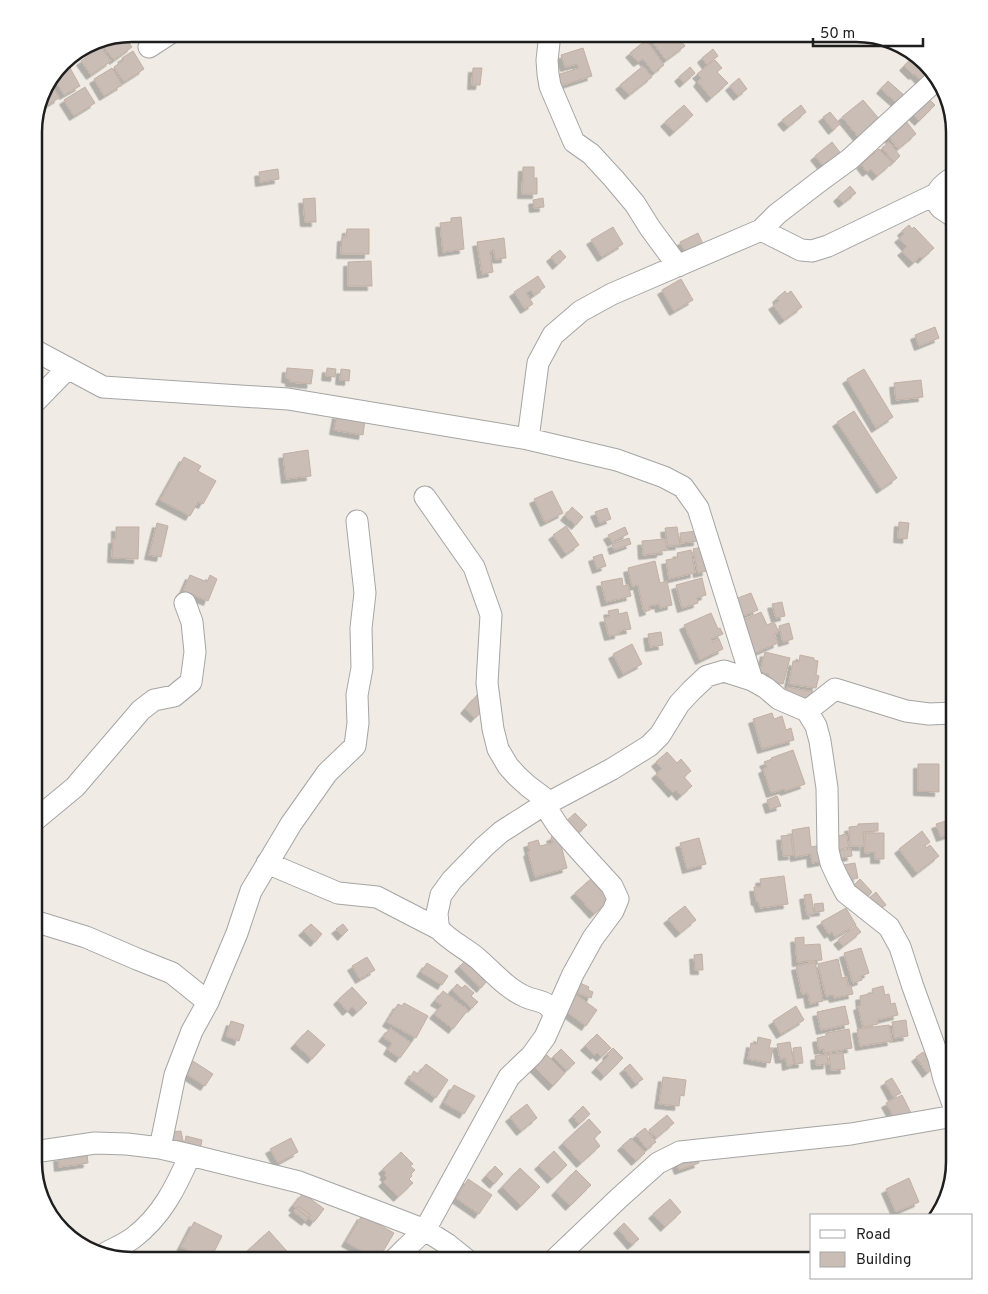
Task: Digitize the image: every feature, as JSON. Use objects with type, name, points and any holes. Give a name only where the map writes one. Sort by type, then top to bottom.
[{"type":"street","points":[[149,47],[157,42]]},
{"type":"street","points":[[549,43],[547,60],[550,86],[574,142],[591,154],[635,204],[678,266]]},
{"type":"street","points":[[528,439],[538,363],[553,335],[582,311],[612,294],[761,230],[777,214],[850,159],[931,85]]},
{"type":"street","points":[[761,230],[801,250],[812,251],[828,246],[936,194],[946,182]]},
{"type":"street","points":[[936,194],[940,207],[946,211]]},
{"type":"street","points":[[43,355],[103,387],[288,399],[528,439],[617,460],[664,477],[683,487],[698,508],[752,680]]},
{"type":"street","points":[[43,394],[68,368]]},
{"type":"street","points":[[402,1252],[425,1230],[506,1082],[545,1037],[573,974],[618,899],[612,886],[558,826],[545,806],[544,798],[517,776],[508,766],[498,749],[487,683],[491,615],[474,567],[425,497]]},
{"type":"street","points":[[160,1148],[175,1075],[192,1031],[208,1002],[237,932],[251,891],[291,824],[327,773],[355,746],[358,723],[356,695],[362,668],[360,628],[365,593],[357,521]]},
{"type":"street","points":[[42,814],[75,787],[140,710],[154,700],[174,696],[191,682],[195,652],[192,622],[185,603]]},
{"type":"street","points":[[439,929],[437,913],[441,895],[452,880],[484,847],[523,817],[612,769],[649,746],[660,735],[679,704],[692,690],[707,676],[724,671],[752,680],[766,688],[778,699],[807,711],[816,726],[827,788],[828,850],[831,863],[846,893],[889,927],[900,947],[939,1058],[946,1085]]},
{"type":"street","points":[[807,711],[835,689],[906,711],[929,714],[946,713]]},
{"type":"street","points":[[267,863],[338,893],[376,897],[439,929],[444,935],[476,957],[510,987],[524,996],[547,1004],[552,1008],[554,1014]]},
{"type":"street","points":[[42,924],[86,937],[172,972],[208,1002]]},
{"type":"street","points":[[562,1252],[658,1163],[680,1152],[851,1134],[946,1117]]},
{"type":"street","points":[[42,1151],[95,1143],[160,1148],[190,1155],[299,1182],[425,1230],[458,1252]]},
{"type":"street","points":[[113,1249],[132,1239],[159,1214],[179,1181],[190,1155]]},
{"type":"building","points":[[129,42],[132,47],[114,60],[104,47]]},
{"type":"building","points":[[643,43],[648,43],[664,65],[654,73],[643,59],[638,62],[630,53]]},
{"type":"building","points":[[653,43],[683,43],[685,46],[666,60]]},
{"type":"building","points":[[102,48],[111,61],[91,75],[81,61]]},
{"type":"building","points":[[583,48],[592,76],[560,86],[557,75],[579,68],[577,64],[565,67],[561,55]]},
{"type":"building","points":[[713,49],[718,56],[707,65],[702,58]]},
{"type":"building","points":[[133,51],[144,69],[124,82],[114,67],[124,60],[122,58]]},
{"type":"building","points":[[715,60],[722,68],[717,72],[728,83],[711,98],[698,82],[701,78],[697,74]]},
{"type":"building","points":[[910,61],[930,83],[926,86],[904,66]]},
{"type":"building","points":[[643,66],[652,77],[629,95],[620,85]]},
{"type":"building","points":[[690,67],[695,73],[684,83],[679,77]]},
{"type":"building","points":[[70,68],[80,86],[64,95],[57,84]]},
{"type":"building","points":[[112,68],[122,85],[104,96],[94,79]]},
{"type":"building","points":[[473,68],[482,68],[480,85],[472,85]]},
{"type":"building","points":[[739,78],[747,89],[738,96],[730,86]]},
{"type":"building","points":[[888,81],[905,96],[898,104],[881,89]]},
{"type":"building","points":[[85,87],[95,103],[74,116],[64,100]]},
{"type":"building","points":[[54,89],[59,98],[47,105]]},
{"type":"building","points":[[926,96],[935,105],[919,121],[910,112]]},
{"type":"building","points":[[863,100],[881,121],[860,139],[842,117]]},
{"type":"building","points":[[684,105],[693,115],[674,132],[665,122]]},
{"type":"building","points":[[801,105],[806,112],[788,127],[782,120]]},
{"type":"building","points":[[830,112],[840,124],[833,130],[823,117]]},
{"type":"building","points":[[903,117],[916,134],[898,149],[885,132]]},
{"type":"building","points":[[832,142],[845,159],[828,172],[815,156]]},
{"type":"building","points":[[889,142],[900,156],[894,162],[882,148]]},
{"type":"building","points":[[879,149],[892,163],[877,176],[871,169],[867,172],[861,164]]},
{"type":"building","points":[[523,167],[534,167],[534,178],[537,178],[537,194],[522,194]]},
{"type":"building","points":[[278,169],[279,179],[260,182],[259,172]]},
{"type":"building","points":[[850,186],[856,193],[843,203],[838,197]]},
{"type":"building","points":[[315,198],[316,222],[305,222],[303,199]]},
{"type":"building","points":[[543,198],[544,207],[534,208],[533,200]]},
{"type":"building","points":[[461,217],[464,249],[443,252],[440,223],[451,222],[451,218]]},
{"type":"building","points":[[909,225],[912,229],[914,227],[934,248],[922,259],[920,257],[913,263],[902,251],[907,247],[899,238],[904,234],[902,231]]},
{"type":"building","points":[[613,227],[623,244],[602,257],[591,240]]},
{"type":"building","points":[[347,229],[369,229],[369,254],[341,254],[342,237],[346,237]]},
{"type":"building","points":[[698,233],[703,244],[686,253],[680,242]]},
{"type":"building","points":[[504,238],[506,258],[495,259],[494,250],[490,251],[493,272],[482,274],[477,242]]},
{"type":"building","points":[[560,250],[566,257],[557,265],[551,257]]},
{"type":"building","points":[[371,261],[372,286],[348,286],[348,262]]},
{"type":"building","points":[[538,276],[545,287],[534,295],[531,290],[526,293],[533,304],[525,309],[514,292]]},
{"type":"building","points":[[681,279],[693,300],[674,311],[662,290]]},
{"type":"building","points":[[785,291],[787,294],[791,291],[802,307],[784,320],[773,305],[779,301],[777,298]]},
{"type":"building","points":[[935,327],[939,338],[919,346],[915,335]]},
{"type":"building","points":[[287,368],[313,370],[311,384],[290,382],[290,379],[286,378]]},
{"type":"building","points":[[327,368],[336,369],[335,377],[326,376]]},
{"type":"building","points":[[341,369],[350,370],[349,381],[340,380]]},
{"type":"building","points":[[864,369],[893,417],[876,428],[847,379]]},
{"type":"building","points":[[921,380],[923,397],[896,400],[894,383]]},
{"type":"building","points":[[854,411],[897,478],[881,489],[837,422]]},
{"type":"building","points":[[337,414],[365,419],[363,435],[334,430]]},
{"type":"building","points":[[308,450],[311,476],[286,479],[283,454]]},
{"type":"building","points":[[184,457],[201,466],[198,471],[216,481],[203,504],[198,502],[190,516],[160,500]]},
{"type":"building","points":[[552,491],[563,513],[545,522],[534,499]]},
{"type":"building","points":[[572,507],[583,517],[576,525],[565,516]]},
{"type":"building","points":[[607,508],[611,519],[600,523],[595,512]]},
{"type":"building","points":[[899,522],[909,523],[907,539],[898,538]]},
{"type":"building","points":[[157,523],[168,526],[161,557],[149,555]]},
{"type":"building","points":[[566,526],[579,545],[566,554],[553,535]]},
{"type":"building","points":[[116,527],[139,527],[138,559],[112,558],[113,539],[116,539]]},
{"type":"building","points":[[625,527],[628,534],[612,542],[608,535]]},
{"type":"building","points":[[677,527],[680,545],[668,546],[665,528]]},
{"type":"building","points":[[697,531],[698,541],[681,543],[680,533]]},
{"type":"building","points":[[629,538],[631,544],[614,550],[612,544]]},
{"type":"building","points":[[665,539],[667,550],[661,551],[661,553],[643,555],[642,541]]},
{"type":"building","points":[[702,547],[707,571],[698,573],[693,549]]},
{"type":"building","points":[[691,550],[695,573],[669,579],[666,560],[678,558],[677,553]]},
{"type":"building","points":[[602,554],[606,566],[597,569],[593,557]]},
{"type":"building","points":[[655,561],[660,583],[667,581],[672,605],[660,608],[659,604],[649,606],[650,610],[644,612],[638,585],[632,586],[628,568]]},
{"type":"building","points":[[190,575],[207,582],[210,575],[217,579],[208,601],[183,591]]},
{"type":"building","points":[[622,578],[623,586],[628,585],[631,596],[606,602],[601,582]]},
{"type":"building","points":[[702,578],[706,595],[697,598],[698,603],[682,608],[676,585]]},
{"type":"building","points":[[751,593],[758,610],[738,618],[735,599]]},
{"type":"building","points":[[782,602],[785,616],[776,618],[772,604]]},
{"type":"building","points":[[618,609],[619,614],[627,612],[631,629],[619,631],[619,634],[609,636],[604,618],[610,617],[608,611]]},
{"type":"building","points":[[761,612],[767,625],[774,622],[779,632],[774,634],[778,643],[753,654],[739,622]]},
{"type":"building","points":[[711,613],[718,629],[720,628],[723,634],[711,639],[713,642],[719,639],[723,649],[700,660],[684,625]]},
{"type":"building","points":[[789,623],[793,639],[783,642],[779,626]]},
{"type":"building","points":[[661,632],[663,645],[650,647],[648,634]]},
{"type":"building","points":[[632,644],[642,664],[623,674],[613,654]]},
{"type":"building","points":[[765,652],[790,658],[783,684],[767,680],[769,674],[760,672]]},
{"type":"building","points":[[800,655],[814,658],[814,660],[818,661],[816,675],[819,676],[816,688],[789,684],[793,661],[799,662]]},
{"type":"building","points":[[787,687],[814,692],[812,706],[785,701]]},
{"type":"building","points":[[477,695],[488,705],[475,718],[465,709]]},
{"type":"building","points":[[772,713],[774,719],[782,716],[786,730],[791,728],[794,740],[762,749],[753,719]]},
{"type":"building","points":[[793,750],[805,784],[785,791],[784,789],[771,793],[763,769],[767,767],[764,762]]},
{"type":"building","points":[[667,752],[677,763],[681,759],[691,771],[684,777],[692,786],[681,796],[676,790],[673,793],[656,774],[662,769],[656,762]]},
{"type":"building","points":[[918,764],[939,764],[939,792],[918,791]]},
{"type":"building","points":[[777,796],[781,806],[770,809],[767,800]]},
{"type":"building","points":[[575,813],[587,825],[573,838],[561,826]]},
{"type":"building","points":[[946,821],[946,835],[941,837],[936,824]]},
{"type":"building","points":[[878,823],[878,831],[863,832],[864,846],[850,846],[849,827],[858,826],[858,824]]},
{"type":"building","points":[[809,827],[811,847],[822,845],[824,861],[812,863],[811,854],[795,857],[792,830]]},
{"type":"building","points":[[922,831],[930,842],[925,846],[926,848],[930,845],[939,856],[917,873],[899,849]]},
{"type":"building","points":[[865,833],[884,833],[884,859],[875,859],[875,852],[865,853]]},
{"type":"building","points":[[558,834],[567,868],[535,877],[528,852],[530,851],[528,843],[538,840],[540,846],[553,843],[551,837]]},
{"type":"building","points":[[846,834],[849,847],[834,851],[831,838]]},
{"type":"building","points":[[791,835],[793,855],[783,856],[781,836]]},
{"type":"building","points":[[699,838],[706,864],[687,869],[680,843]]},
{"type":"building","points":[[851,849],[852,856],[840,858],[839,851]]},
{"type":"building","points":[[855,863],[858,878],[846,881],[843,865]]},
{"type":"building","points":[[784,876],[788,904],[760,908],[758,901],[756,901],[754,887],[761,887],[760,879]]},
{"type":"building","points":[[593,877],[612,898],[594,914],[575,893]]},
{"type":"building","points":[[860,879],[872,892],[866,899],[853,886]]},
{"type":"building","points":[[876,892],[886,905],[878,911],[868,899]]},
{"type":"building","points":[[811,894],[814,914],[807,915],[804,895]]},
{"type":"building","points":[[823,903],[824,911],[815,912],[814,904]]},
{"type":"building","points":[[685,906],[696,920],[680,933],[668,919]]},
{"type":"building","points":[[846,908],[856,925],[835,937],[832,932],[829,934],[821,922]]},
{"type":"building","points":[[311,924],[322,934],[315,942],[303,931]]},
{"type":"building","points":[[343,924],[348,930],[342,936],[336,929]]},
{"type":"building","points":[[856,926],[861,932],[843,946],[838,940]]},
{"type":"building","points":[[804,937],[804,945],[820,944],[822,960],[797,962],[795,938]]},
{"type":"building","points":[[861,948],[869,973],[861,976],[862,980],[853,983],[844,953]]},
{"type":"building","points":[[702,954],[703,970],[695,970],[694,955]]},
{"type":"building","points":[[367,957],[375,970],[360,979],[352,966]]},
{"type":"building","points":[[838,959],[842,978],[847,977],[848,986],[851,986],[853,994],[834,998],[833,995],[826,996],[818,964]]},
{"type":"building","points":[[465,961],[487,981],[481,988],[459,967]]},
{"type":"building","points":[[815,962],[823,1001],[810,1004],[808,993],[802,994],[796,966]]},
{"type":"building","points":[[427,963],[448,976],[442,985],[421,972]]},
{"type":"building","points":[[580,983],[589,987],[588,990],[593,992],[591,998],[577,993]]},
{"type":"building","points":[[457,984],[462,988],[465,985],[474,993],[471,996],[478,1002],[472,1008],[452,990]]},
{"type":"building","points":[[883,986],[885,995],[889,994],[891,1004],[895,1003],[898,1015],[877,1020],[878,1024],[863,1027],[858,1006],[861,1005],[860,996],[873,993],[872,989]]},
{"type":"building","points":[[352,987],[367,1003],[357,1012],[352,1007],[347,1011],[338,1000]]},
{"type":"building","points":[[443,991],[468,1010],[453,1029],[434,1014],[442,1005],[435,1001]]},
{"type":"building","points":[[575,994],[597,1010],[586,1026],[564,1010]]},
{"type":"building","points":[[404,1003],[428,1016],[416,1038],[387,1022],[398,1004],[402,1006]]},
{"type":"building","points":[[796,1006],[804,1020],[781,1034],[773,1021]]},
{"type":"building","points":[[845,1006],[849,1024],[821,1030],[817,1012]]},
{"type":"building","points":[[906,1020],[908,1036],[894,1038],[892,1022]]},
{"type":"building","points":[[231,1021],[244,1025],[239,1041],[226,1036]]},
{"type":"building","points":[[889,1025],[892,1041],[860,1046],[857,1029]]},
{"type":"building","points":[[390,1028],[411,1043],[400,1058],[388,1050],[392,1043],[383,1037]]},
{"type":"building","points":[[849,1029],[852,1048],[824,1053],[824,1049],[819,1050],[817,1038],[826,1036],[826,1033]]},
{"type":"building","points":[[308,1030],[325,1045],[312,1059],[295,1044]]},
{"type":"building","points":[[597,1034],[611,1048],[601,1057],[597,1053],[595,1055],[585,1046]]},
{"type":"building","points":[[758,1037],[771,1040],[769,1048],[773,1048],[770,1063],[748,1059],[751,1043],[757,1044]]},
{"type":"building","points":[[790,1042],[794,1064],[787,1066],[786,1058],[780,1059],[777,1044]]},
{"type":"building","points":[[801,1047],[803,1063],[795,1064],[793,1048]]},
{"type":"building","points":[[613,1048],[623,1058],[605,1076],[596,1068]]},
{"type":"building","points":[[561,1049],[575,1063],[567,1070],[553,1057]]},
{"type":"building","points":[[923,1052],[934,1067],[927,1073],[916,1057]]},
{"type":"building","points":[[843,1053],[845,1069],[831,1070],[829,1054]]},
{"type":"building","points":[[827,1054],[828,1064],[816,1065],[815,1056]]},
{"type":"building","points":[[547,1055],[565,1073],[553,1086],[534,1067]]},
{"type":"building","points":[[193,1061],[213,1074],[205,1086],[185,1073]]},
{"type":"building","points":[[426,1064],[448,1080],[436,1098],[409,1079],[414,1071],[418,1074]]},
{"type":"building","points":[[630,1064],[643,1079],[636,1084],[624,1069]]},
{"type":"building","points":[[663,1077],[686,1080],[684,1096],[680,1095],[679,1106],[659,1104]]},
{"type":"building","points":[[892,1078],[901,1093],[893,1097],[885,1082]]},
{"type":"building","points":[[454,1085],[475,1096],[464,1114],[444,1103]]},
{"type":"building","points":[[902,1095],[912,1115],[897,1123],[886,1103]]},
{"type":"building","points":[[527,1104],[537,1118],[521,1131],[510,1117]]},
{"type":"building","points":[[583,1106],[590,1114],[579,1124],[573,1116]]},
{"type":"building","points":[[667,1115],[674,1123],[656,1138],[649,1130]]},
{"type":"building","points":[[589,1119],[601,1132],[594,1138],[600,1146],[581,1163],[563,1143]]},
{"type":"building","points":[[645,1128],[656,1142],[647,1149],[636,1135]]},
{"type":"building","points":[[181,1131],[183,1141],[172,1142],[171,1132]]},
{"type":"building","points":[[186,1136],[202,1140],[200,1150],[184,1147]]},
{"type":"building","points":[[291,1138],[298,1152],[278,1163],[270,1149]]},
{"type":"building","points":[[631,1138],[645,1153],[636,1161],[622,1146]]},
{"type":"building","points":[[554,1151],[567,1165],[552,1179],[539,1165]]},
{"type":"building","points":[[401,1152],[413,1164],[410,1166],[415,1170],[409,1179],[413,1183],[398,1197],[383,1182],[387,1178],[384,1175],[386,1173],[383,1169]]},
{"type":"building","points":[[695,1153],[699,1163],[679,1170],[675,1159]]},
{"type":"building","points":[[87,1154],[88,1163],[59,1167],[58,1157]]},
{"type":"building","points":[[495,1166],[503,1174],[494,1184],[486,1176]]},
{"type":"building","points":[[520,1168],[540,1187],[521,1206],[502,1187]]},
{"type":"building","points":[[576,1170],[591,1185],[570,1206],[556,1191]]},
{"type":"building","points":[[909,1178],[919,1202],[896,1212],[886,1189]]},
{"type":"building","points":[[468,1179],[492,1195],[479,1214],[456,1198]]},
{"type":"building","points":[[303,1193],[324,1209],[314,1222],[293,1206]]},
{"type":"building","points":[[670,1199],[681,1212],[665,1227],[653,1214]]},
{"type":"building","points":[[298,1206],[311,1215],[306,1221],[293,1211]]},
{"type":"building","points":[[362,1215],[394,1233],[383,1252],[364,1252],[346,1242]]},
{"type":"building","points":[[194,1222],[222,1236],[214,1252],[192,1252],[181,1247]]},
{"type":"building","points":[[624,1223],[639,1239],[632,1245],[618,1229]]},
{"type":"building","points":[[269,1231],[288,1252],[246,1252]]}]
